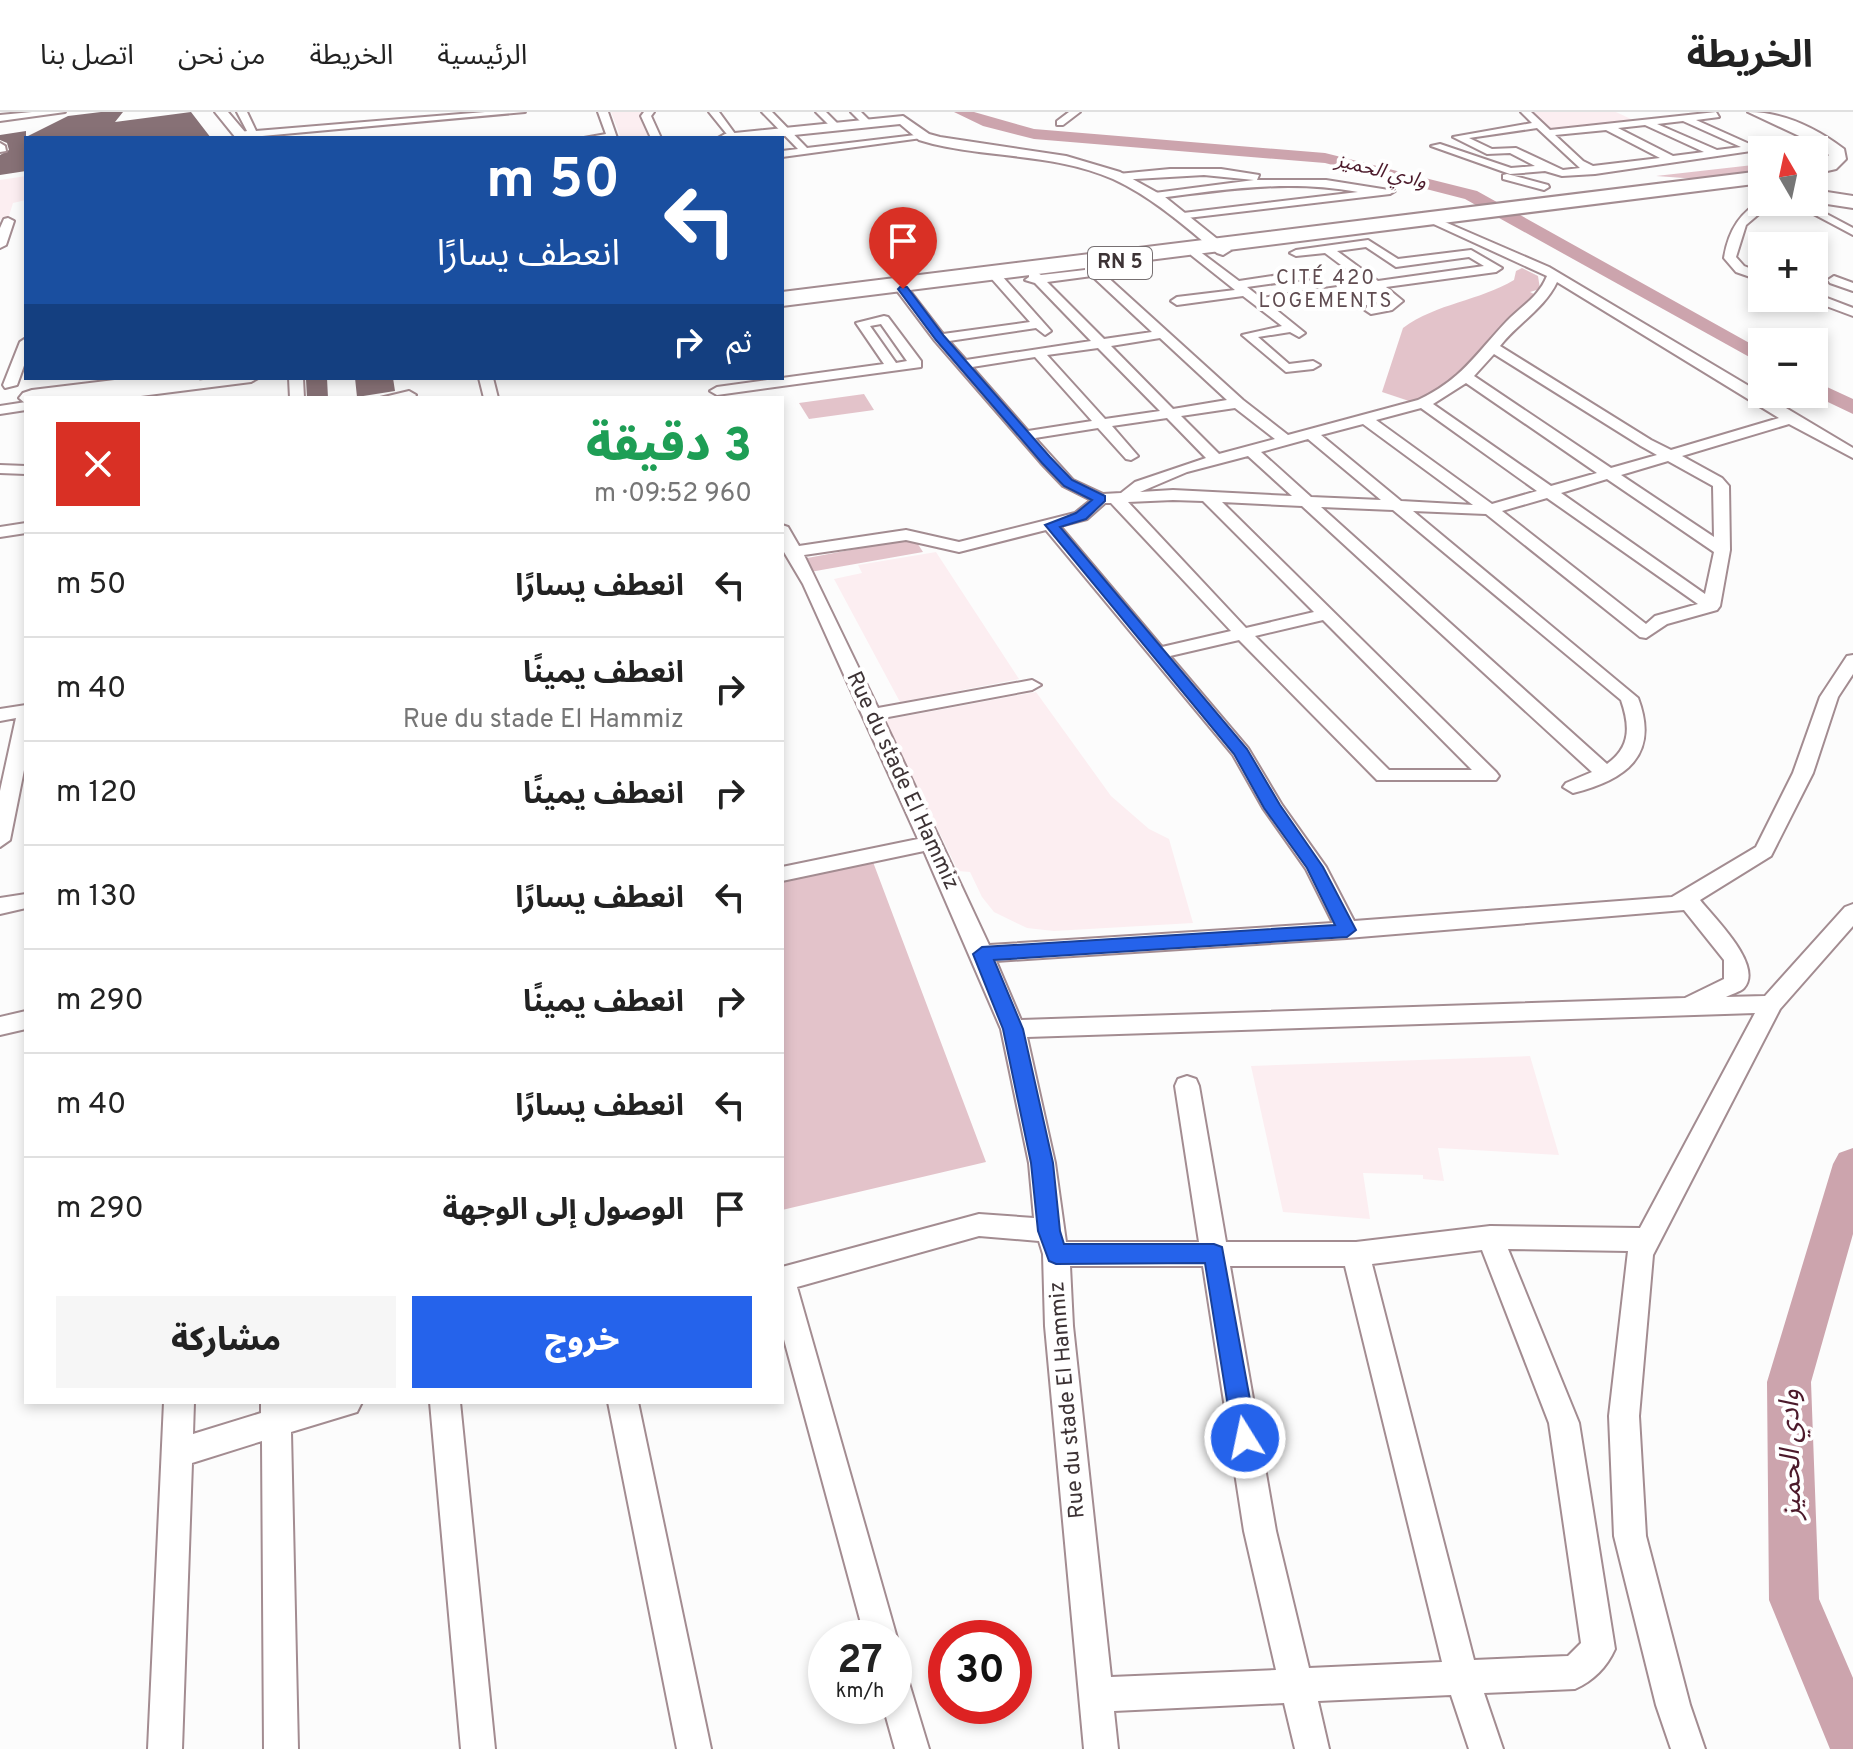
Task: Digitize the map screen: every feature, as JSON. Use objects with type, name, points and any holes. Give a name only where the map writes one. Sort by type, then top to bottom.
[{"type":"highway","points":[[1757,112],[1813,136]]},
{"type":"highway","points":[[1770,112],[1853,145]]},
{"type":"highway","points":[[1828,146],[1838,153],[1837,159],[1828,165]]},
{"type":"highway","points":[[1828,167],[1853,164]]},
{"type":"highway","points":[[1828,174],[1853,171]]},
{"type":"highway","name":"RN 5","points":[[784,302],[1444,220],[1550,200],[1748,180]]},
{"type":"highway","name":"RN 5","points":[[1550,200],[1649,197],[1748,181]]},
{"type":"highway","points":[[1649,197],[1748,192]]},
{"type":"highway","points":[[1828,198],[1853,202]]},
{"type":"highway","name":"RN 5","points":[[901,287],[999,281],[1220,248]]},
{"type":"highway","points":[[9,396],[137,380]]},
{"type":"highway","points":[[48,396],[173,380]]},
{"type":"street","points":[[0,118],[60,112]]},
{"type":"street","points":[[214,112],[243,136],[520,112]]},
{"type":"street","points":[[221,112],[243,136]]},
{"type":"street","points":[[242,112],[243,136]]},
{"type":"street","points":[[603,112],[612,136]]},
{"type":"street","points":[[649,112],[646,116],[655,136]]},
{"type":"street","points":[[714,112],[733,136]]},
{"type":"street","points":[[767,112],[786,131],[790,152],[924,137],[985,151],[1059,160],[1118,177],[1151,196],[1220,248]]},
{"type":"street","points":[[821,112],[835,126]]},
{"type":"street","points":[[1060,123],[1075,112]]},
{"type":"street","points":[[1526,112],[1590,169],[1608,176],[1634,177]]},
{"type":"street","points":[[1499,131],[1525,143],[1512,150],[1491,152],[1458,137],[1499,131],[1607,127],[1645,117],[1716,115]]},
{"type":"street","points":[[743,136],[835,126],[862,117],[903,120],[924,137]]},
{"type":"street","points":[[1645,117],[1715,154]]},
{"type":"street","points":[[1684,118],[1748,147]]},
{"type":"street","points":[[1607,127],[1671,159]]},
{"type":"street","points":[[1512,150],[1562,173],[1748,152]]},
{"type":"street","points":[[1438,152],[1494,169],[1546,168]]},
{"type":"street","points":[[1494,169],[1550,200]]},
{"type":"street","points":[[1118,177],[1219,170],[1271,181]]},
{"type":"street","points":[[1151,196],[1271,181],[1326,183],[1373,191]]},
{"type":"street","points":[[1179,216],[1390,191]]},
{"type":"street","points":[[1748,215],[1731,245],[1730,258],[1740,269],[1748,272]]},
{"type":"street","points":[[1823,216],[1853,232]]},
{"type":"street","points":[[1444,220],[1553,276],[1853,454]]},
{"type":"street","points":[[0,245],[8,221]]},
{"type":"street","points":[[1259,302],[1496,268],[1471,253],[1396,263],[1368,243],[1296,253]]},
{"type":"street","points":[[1327,249],[1397,301],[1388,307],[1371,310]]},
{"type":"street","points":[[1195,253],[1295,331],[1248,335],[1286,368],[1313,365]]},
{"type":"street","points":[[1092,269],[1238,403],[1284,439]]},
{"type":"street","points":[[1177,301],[1313,274]]},
{"type":"street","points":[[1036,276],[1215,459]]},
{"type":"street","points":[[787,541],[918,534],[942,545],[959,547],[1081,516],[1140,485],[1215,459],[1423,403],[1450,392],[1467,378],[1494,348],[1510,324],[1548,294],[1553,276]]},
{"type":"street","points":[[1834,280],[1853,287]]},
{"type":"street","points":[[999,281],[1062,350]]},
{"type":"street","points":[[901,287],[940,338],[1068,483],[1113,499],[1173,495],[1490,510],[1793,418]]},
{"type":"street","points":[[1828,302],[1853,312]]},
{"type":"street","points":[[940,338],[1039,324]]},
{"type":"street","points":[[963,364],[1163,334]]},
{"type":"street","points":[[9,396],[24,348]]},
{"type":"street","points":[[1494,348],[1721,486],[1722,550],[1711,606]]},
{"type":"street","points":[[1038,353],[1131,456]]},
{"type":"street","points":[[716,389],[892,367]]},
{"type":"street","points":[[1467,378],[1722,550]]},
{"type":"street","points":[[107,396],[233,380]]},
{"type":"street","points":[[215,382],[215,396]]},
{"type":"street","points":[[114,395],[120,396]]},
{"type":"street","points":[[1027,435],[1238,403]]},
{"type":"street","points":[[1423,403],[1711,606]]},
{"type":"street","points":[[0,410],[24,406]]},
{"type":"street","points":[[1364,418],[1490,510],[1646,633],[1661,620],[1711,606]]},
{"type":"street","points":[[1793,418],[1853,468]]},
{"type":"street","points":[[1308,432],[1629,698],[1639,719],[1635,744],[1623,766],[1573,787]]},
{"type":"street","points":[[1249,449],[1606,774]]},
{"type":"street","points":[[0,469],[24,470]]},
{"type":"street","points":[[1113,499],[1384,776],[1489,776],[1207,496]]},
{"type":"street","points":[[1051,525],[1241,752],[1273,808],[1315,867],[1347,930]]},
{"type":"street","points":[[0,532],[24,528]]},
{"type":"street","name":"Rue du stade El Hammiz","points":[[787,541],[811,584],[982,954],[1013,1029],[1042,1163],[1053,1242],[1101,1749]]},
{"type":"street","points":[[1158,653],[1324,615]]},
{"type":"street","points":[[982,954],[1677,904],[1764,851],[1803,773],[1829,697],[1853,660]]},
{"type":"street","points":[[871,715],[1032,685]]},
{"type":"street","points":[[0,715],[24,712]]},
{"type":"street","points":[[0,840],[24,722]]},
{"type":"street","points":[[784,874],[930,843]]},
{"type":"street","points":[[1686,898],[1735,958],[1735,983],[1686,1005]]},
{"type":"street","points":[[0,906],[24,901]]},
{"type":"street","points":[[1688,1749],[1673,1705],[1630,1536],[1624,1416],[1640,1254],[1771,1004],[1853,912]]},
{"type":"street","points":[[1013,1029],[1771,1004]]},
{"type":"street","points":[[0,1026],[24,1020]]},
{"type":"street","points":[[1187,1086],[1260,1531],[1312,1749]]},
{"type":"street","points":[[784,1279],[979,1225],[1053,1242],[1214,1253],[1356,1254],[1490,1237],[1647,1240]]},
{"type":"street","points":[[1097,1695],[1575,1672],[1598,1649],[1564,1423],[1490,1237]]},
{"type":"street","points":[[1356,1254],[1462,1677],[1486,1749]]},
{"type":"street","points":[[784,1287],[876,1620]]},
{"type":"street","points":[[165,1749],[179,1404]]},
{"type":"street","points":[[177,1453],[231,1438],[276,1411],[331,1404]]},
{"type":"street","points":[[445,1404],[478,1749]]},
{"type":"street","points":[[623,1404],[694,1749]]},
{"type":"street","points":[[276,1411],[281,1749]]},
{"type":"street","points":[[905,1724],[912,1749]]},
{"type":"shaded area","points":[[611,112],[642,112],[649,136],[620,136]]},
{"type":"shaded area","points":[[1532,112],[1616,112],[1633,120],[1555,129],[1545,127]]},
{"type":"shaded area","points":[[1748,166],[1745,175],[1711,180],[1656,176]]},
{"type":"shaded area","points":[[24,176],[24,200],[13,203],[8,219],[0,220],[0,180]]},
{"type":"shaded area","points":[[1522,268],[1538,276],[1540,289],[1530,292],[1538,296],[1448,388],[1412,402],[1382,392],[1403,328],[1430,313],[1501,287],[1514,280],[1516,271]]},
{"type":"shaded area","points":[[864,394],[874,410],[809,419],[799,403]]},
{"type":"shaded area","points":[[914,538],[923,552],[810,572],[802,559]]},
{"type":"shaded area","points":[[936,552],[1019,679],[900,702],[834,579],[862,573],[858,565]]},
{"type":"shaded area","points":[[1036,692],[1111,796],[1149,829],[1169,839],[1193,923],[1054,931],[1027,928],[994,912],[982,897],[970,872],[958,871],[885,720]]},
{"type":"shaded area","points":[[873,862],[986,1162],[784,1210],[784,882]]},
{"type":"shaded area","points":[[1530,1056],[1559,1155],[1438,1148],[1444,1181],[1423,1179],[1423,1175],[1363,1173],[1370,1219],[1283,1212],[1251,1066]]},
{"type":"building","points":[[123,112],[115,122],[191,112],[209,136],[28,136],[68,116]]},
{"type":"building","points":[[26,131],[24,171],[0,175],[0,155],[9,150],[7,143],[0,140],[0,135]]},
{"type":"building","points":[[306,380],[327,380],[328,396],[307,396]]},
{"type":"building","points":[[355,380],[393,380],[395,391],[357,396]]},
{"type":"waterway","name":"وادي الحميز","points":[[961,112],[988,123],[1034,134],[1325,158],[1471,195],[1748,350]]},
{"type":"waterway","name":"وادي الحميز","points":[[1828,395],[1853,408]]},
{"type":"waterway","name":"وادي الحميز","points":[[1853,1164],[1789,1382],[1794,1600],[1853,1741]]},
{"type":"district","name":"CITÉ 420 LOGEMENTS","points":[[1326,290]]},
{"type":"route","points":[[903,289],[940,338],[1046,460],[1068,483],[1101,499],[1081,516],[1051,525],[1241,752],[1273,808],[1315,867],[1347,930],[982,954],[1013,1029],[1042,1163],[1049,1231],[1056,1254],[1214,1253],[1245,1438]]}]
